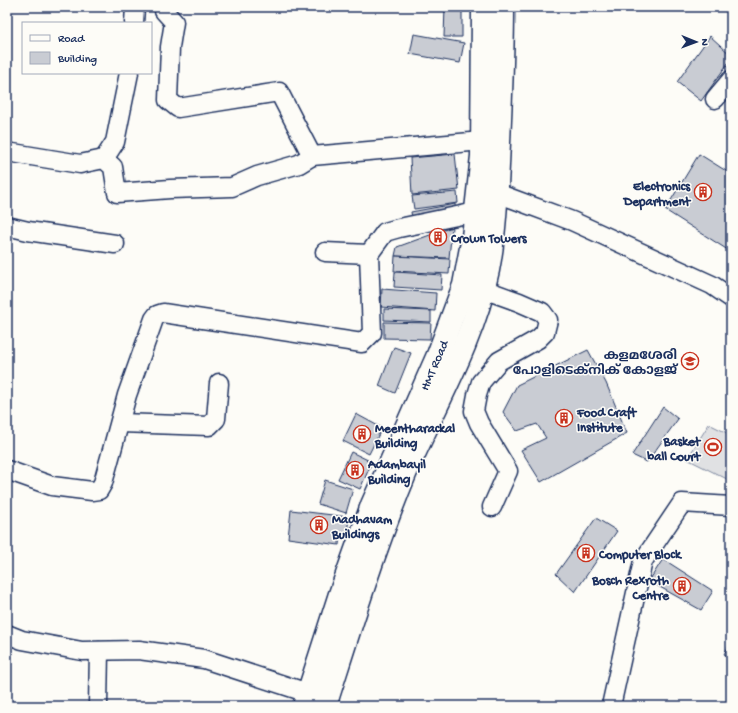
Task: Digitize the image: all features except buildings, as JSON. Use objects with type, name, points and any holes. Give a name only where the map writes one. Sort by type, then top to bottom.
[{"type":"main road","name":"HMT Road","points":[[312,702],[339,597],[372,505],[438,355],[464,285],[473,237],[480,175],[482,141],[483,7]]},
{"type":"main road","name":"HMT Road","points":[[312,702],[356,609],[387,521],[406,473],[440,400],[467,336],[483,289],[492,242],[497,192],[503,7]]},
{"type":"street","points":[[134,22],[135,7]]},
{"type":"street","points":[[164,7],[164,11],[174,22],[170,47],[168,100],[178,108],[279,92],[312,156]]},
{"type":"street","points":[[7,152],[80,164],[104,159],[115,142],[129,74]]},
{"type":"street","points":[[715,99],[731,80]]},
{"type":"street","points":[[104,159],[112,167],[117,193],[170,189],[232,187],[257,176],[298,164],[312,156],[482,141]]},
{"type":"street","points":[[497,192],[572,221],[712,285],[731,298]]},
{"type":"street","points":[[7,470],[52,486],[92,491],[99,490],[103,482],[127,395],[154,319],[157,315],[163,313],[222,321],[362,343],[372,333],[369,254],[385,232],[476,212]]},
{"type":"street","points":[[7,226],[28,231],[114,244]]},
{"type":"street","points":[[325,252],[369,254]]},
{"type":"street","points":[[483,289],[542,312],[548,320],[545,332],[538,339],[499,360],[481,382],[477,395],[474,411],[479,423],[508,471],[492,507]]},
{"type":"street","points":[[120,423],[210,426],[216,419],[219,383]]},
{"type":"street","points":[[611,706],[643,561],[682,503],[731,506]]},
{"type":"street","points":[[7,634],[22,640],[82,651],[139,650],[204,659],[312,702]]},
{"type":"street","points":[[98,706],[99,651]]},
{"type":"shaded area","name":"Basket ball Court","points":[[709,424],[731,435],[731,481],[687,459]]},
{"type":"place","name":"Electronics Department","points":[[703,192]]},
{"type":"place","name":"Crown Towers","points":[[438,237]]},
{"type":"place","name":"കളമശേരി പോളിടെക്നിക് കോളജ്","points":[[690,361]]},
{"type":"place","name":"Food Craft Institute","points":[[564,418]]},
{"type":"place","name":"Meentharackal Building","points":[[362,434]]},
{"type":"place","name":"Basket ball Court","points":[[713,447]]},
{"type":"place","name":"Adambayil Building","points":[[355,470]]},
{"type":"place","name":"Madhavam Buildings","points":[[319,525]]},
{"type":"place","name":"Computer Block","points":[[586,553]]},
{"type":"place","name":"Bosch Rexroth Centre","points":[[682,586]]}]
